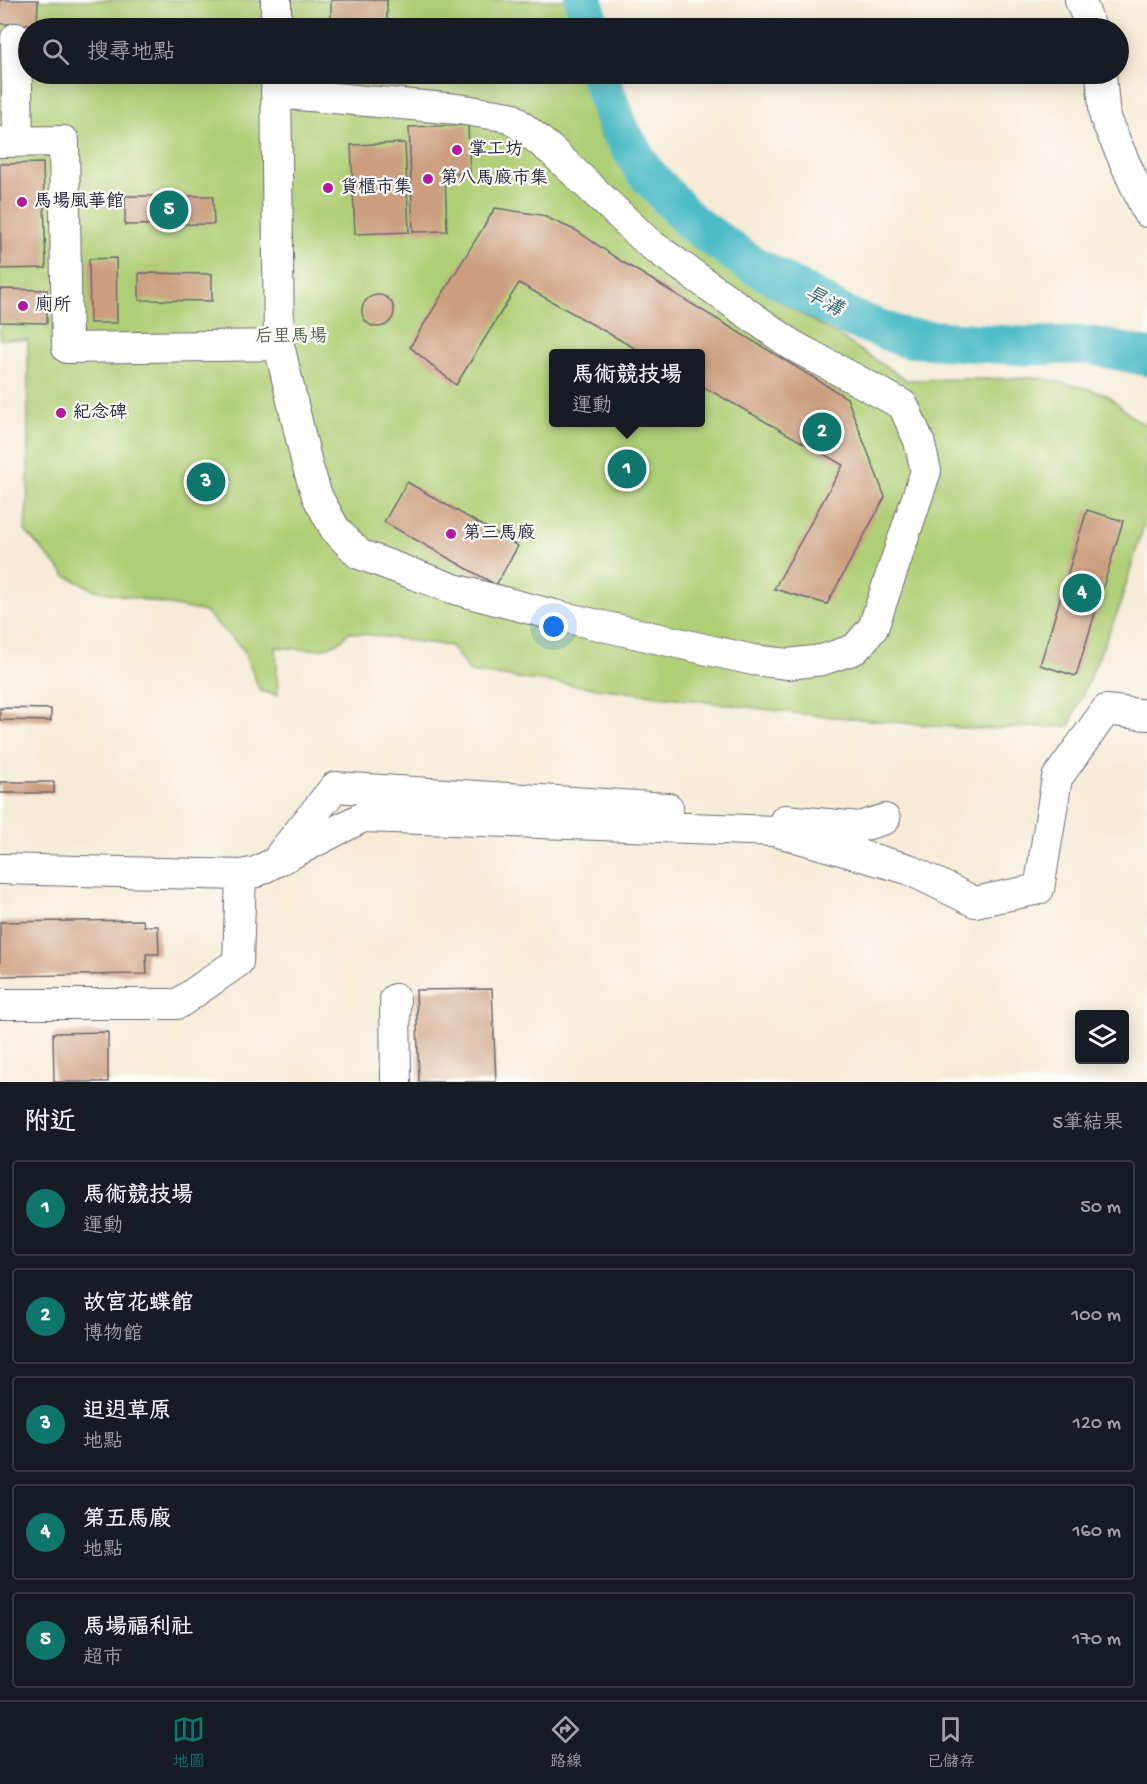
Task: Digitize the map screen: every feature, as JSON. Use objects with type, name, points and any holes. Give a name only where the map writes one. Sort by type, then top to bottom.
[{"type":"street","points":[[276,0],[276,18]]},
{"type":"street","points":[[1080,0],[1087,18]]},
{"type":"street","points":[[16,38],[9,142],[64,141],[67,348],[279,345]]},
{"type":"street","points":[[276,84],[279,345],[307,464],[317,496],[335,529],[359,554],[465,592],[554,615],[753,660],[788,664],[822,660],[855,649],[873,627],[926,471],[919,441],[903,405],[792,345],[650,244],[552,151],[510,117],[283,84]]},
{"type":"street","points":[[1102,84],[1105,118],[1147,212]]},
{"type":"street","points":[[0,869],[241,875],[256,872],[363,817],[775,831],[908,868],[975,902],[1039,890],[1057,778],[1106,710],[1147,715]]},
{"type":"street","points":[[273,863],[335,787],[687,809],[859,828],[885,819]]},
{"type":"street","points":[[0,1004],[178,1004],[238,962],[241,875]]},
{"type":"street","points":[[395,999],[396,1082]]},
{"type":"green space","name":"后里馬場","points":[[0,0],[565,0],[570,18],[18,18],[18,84],[583,84],[600,135],[628,177],[676,225],[722,264],[906,380],[1041,378],[1086,388],[1109,396],[1131,416],[1147,426],[1147,515],[1118,611],[1069,726],[974,729],[811,715],[470,672],[451,646],[349,632],[342,640],[325,648],[276,647],[278,695],[260,691],[243,649],[205,612],[95,590],[66,576],[25,531],[28,488],[28,340],[0,339]]},
{"type":"building","points":[[0,0],[38,0],[37,18],[18,18],[18,24],[0,24]]},
{"type":"building","points":[[331,0],[387,0],[387,18],[331,18]]},
{"type":"building","name":"第八馬廄市集","points":[[468,125],[470,173],[445,174],[447,231],[413,232],[409,127]]},
{"type":"building","points":[[405,143],[409,232],[355,234],[351,145]]},
{"type":"building","name":"馬場風華館","points":[[43,163],[46,268],[1,269],[0,164]]},
{"type":"building","points":[[125,196],[213,196],[214,224],[125,225]]},
{"type":"building","points":[[495,208],[541,215],[577,231],[621,261],[847,398],[885,497],[827,604],[774,589],[843,465],[705,388],[705,349],[636,349],[519,283],[456,385],[410,347]]},
{"type":"building","points":[[116,258],[117,323],[90,323],[89,259]]},
{"type":"building","points":[[139,273],[212,274],[212,301],[139,300]]},
{"type":"building","name":"廁所","points":[[0,289],[47,290],[47,323],[0,322]]},
{"type":"building","points":[[378,295],[390,299],[394,311],[390,323],[378,327],[366,323],[362,311],[366,299]]},
{"type":"building","name":"第三馬廄","points":[[407,482],[518,546],[496,585],[384,522]]},
{"type":"building","points":[[1087,510],[1123,521],[1076,676],[1040,665]]},
{"type":"building","points":[[0,708],[51,709],[51,721],[0,720]]},
{"type":"building","points":[[0,782],[54,782],[54,793],[0,793]]},
{"type":"building","points":[[143,920],[144,926],[158,926],[159,954],[146,954],[147,974],[0,976],[0,922]]},
{"type":"building","points":[[492,989],[496,1082],[419,1082],[416,990]]},
{"type":"building","points":[[108,1032],[108,1082],[54,1082],[53,1033]]},
{"type":"waterway","name":"旱溝","points":[[584,0],[588,18]]},
{"type":"waterway","name":"旱溝","points":[[603,84],[618,127],[644,171],[691,222],[748,262],[848,317],[905,338],[1025,346],[1089,345],[1147,357]]},
{"type":"place","name":"掌工坊","points":[[457,150]]},
{"type":"place","name":"第八馬廄市集","points":[[428,179]]},
{"type":"place","name":"貨櫃市集","points":[[328,188]]},
{"type":"place","name":"馬場風華館","points":[[22,202]]},
{"type":"place","name":"馬場福利社","points":[[169,210]]},
{"type":"place","name":"廁所","points":[[23,306]]},
{"type":"place","name":"紀念碑","points":[[61,413]]},
{"type":"place","name":"故宮花蝶館","points":[[822,432]]},
{"type":"place","name":"馬術競技場","points":[[627,469]]},
{"type":"place","name":"𨑨迌草原","points":[[206,482]]},
{"type":"place","name":"第三馬廄","points":[[451,534]]},
{"type":"place","name":"第五馬廄","points":[[1082,593]]}]
